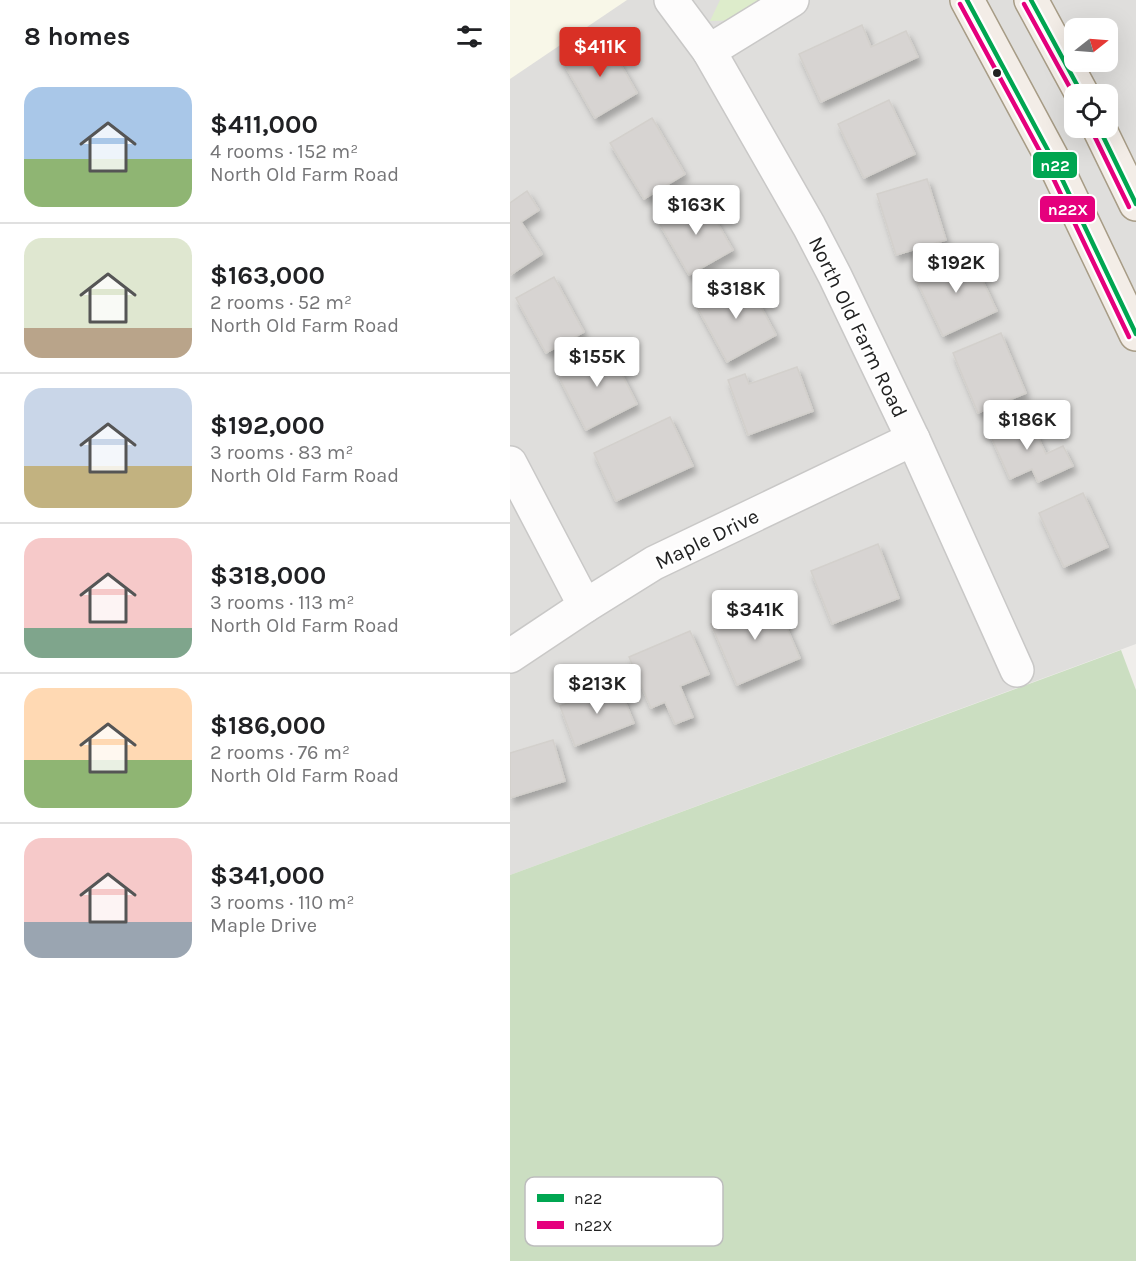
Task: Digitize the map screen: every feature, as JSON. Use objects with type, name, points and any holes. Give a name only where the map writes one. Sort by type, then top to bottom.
[{"type":"main road","points":[[967,0],[1051,156],[1136,334]]},
{"type":"main road","points":[[1031,0],[1077,84]]},
{"type":"main road","points":[[1104,138],[1136,204]]},
{"type":"street","points":[[708,51],[792,0]]},
{"type":"street","name":"North Old Farm Road","points":[[680,3],[809,226],[835,276],[913,439],[1017,670]]},
{"type":"street","name":"Maple Drive","points":[[510,656],[654,564],[913,439]]},
{"type":"street","points":[[510,463],[585,606]]},
{"type":"shaded area","points":[[510,0],[1136,0],[1136,644],[510,875]]},
{"type":"shaded area","points":[[510,0],[627,0],[510,79]]},
{"type":"green space","points":[[720,0],[779,0],[747,20],[710,21]]},
{"type":"green space","points":[[1121,650],[1136,690],[1136,1261],[510,1261],[510,875]]},
{"type":"building","points":[[862,25],[871,47],[906,31],[918,57],[821,102],[799,54]]},
{"type":"building","points":[[605,37],[637,93],[595,118],[563,62]]},
{"type":"building","points":[[889,100],[915,154],[864,178],[838,124]]},
{"type":"building","points":[[652,118],[685,174],[644,199],[610,143]]},
{"type":"building","points":[[927,179],[946,240],[896,255],[877,194]]},
{"type":"building","points":[[527,191],[539,210],[521,222],[542,254],[510,275],[510,203]]},
{"type":"building","points":[[702,196],[733,250],[689,275],[658,221]]},
{"type":"building","points":[[969,252],[997,311],[943,336],[915,277]]},
{"type":"building","points":[[554,277],[584,332],[546,353],[516,298]]},
{"type":"building","points":[[745,277],[776,335],[727,362],[696,305]]},
{"type":"building","points":[[1001,333],[1026,393],[978,413],[953,353]]},
{"type":"building","points":[[608,347],[637,404],[586,430],[557,373]]},
{"type":"building","points":[[797,367],[813,411],[748,435],[728,380],[745,374],[749,384]]},
{"type":"building","points":[[1027,414],[1046,454],[1063,446],[1073,466],[1038,482],[1032,469],[1010,479],[989,432]]},
{"type":"building","points":[[670,417],[693,466],[616,501],[594,453]]},
{"type":"building","points":[[1083,493],[1108,547],[1064,567],[1039,513]]},
{"type":"building","points":[[878,544],[899,598],[832,624],[811,571]]},
{"type":"building","points":[[773,596],[800,658],[737,685],[711,624]]},
{"type":"building","points":[[690,631],[709,674],[680,686],[693,717],[675,724],[665,702],[651,708],[629,657]]},
{"type":"building","points":[[618,684],[634,723],[575,746],[560,706]]},
{"type":"building","points":[[553,740],[565,781],[510,798],[510,753]]},
{"type":"transit line","name":"n22","points":[[967,0],[1051,156],[1136,334]]},
{"type":"transit line","name":"n22","points":[[1031,0],[1077,84]]},
{"type":"transit line","name":"n22X","points":[[960,4],[1044,159],[1129,337]]},
{"type":"transit line","name":"n22X","points":[[1024,4],[1068,84]]},
{"type":"transit line","name":"n22X","points":[[1095,138],[1129,207]]},
{"type":"transit line","name":"n22","points":[[1104,138],[1136,204]]}]
